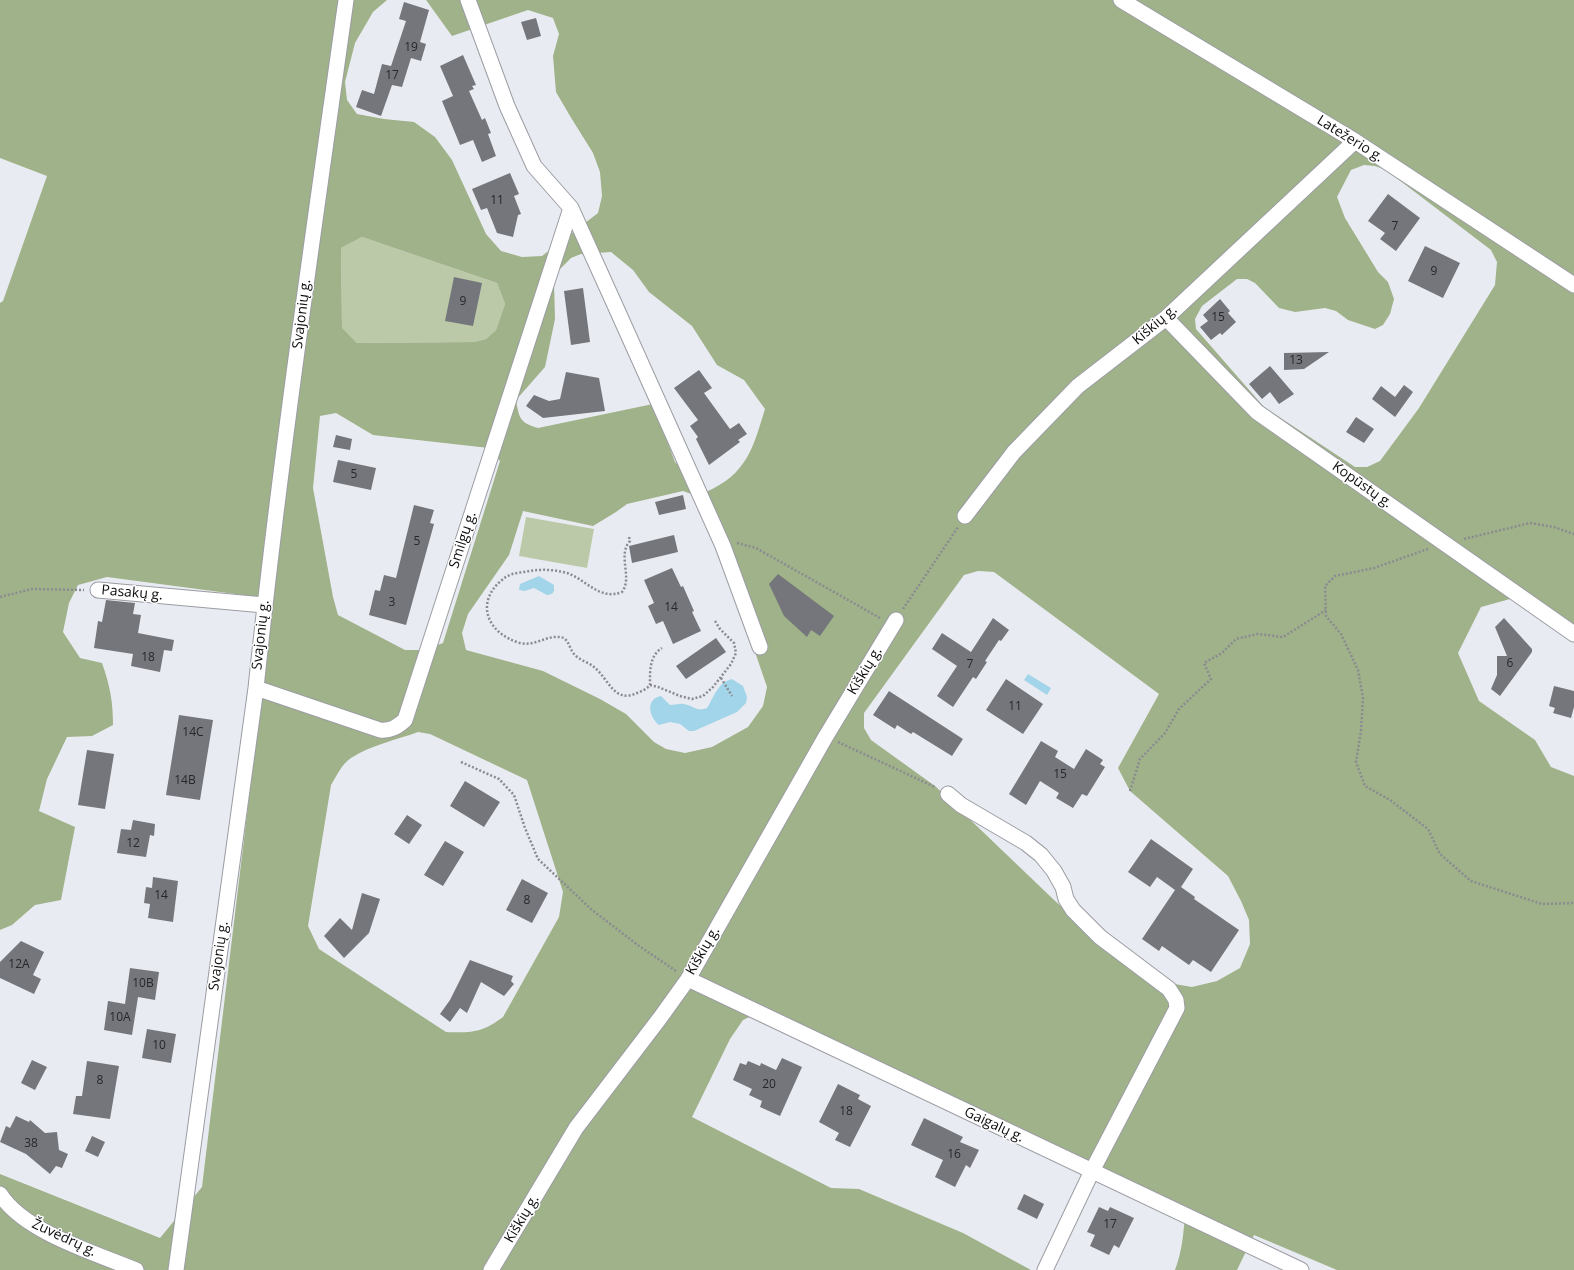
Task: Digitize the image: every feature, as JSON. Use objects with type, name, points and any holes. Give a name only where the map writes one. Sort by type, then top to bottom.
[{"type":"street","name":"Svajonių g.","points":[[176,1270],[256,688],[264,605],[346,0]]},
{"type":"street","points":[[468,0],[507,106],[534,166],[571,208],[723,546],[760,647]]},
{"type":"street","name":"Latežerio g.","points":[[1121,0],[1355,141],[1574,285]]},
{"type":"street","name":"Kiškių g.","points":[[965,516],[1014,452],[1078,386],[1166,318],[1355,141]]},
{"type":"street","name":"Smilgų g.","points":[[256,688],[380,730],[388,730],[397,727],[405,720],[571,208]]},
{"type":"street","name":"Kopūstų g.","points":[[1166,318],[1257,412],[1574,634]]},
{"type":"street","name":"Pasakų g.","points":[[98,590],[264,605]]},
{"type":"street","name":"Kiškių g.","points":[[491,1270],[576,1128],[688,979],[826,736],[895,623]]},
{"type":"street","points":[[948,794],[961,805],[1026,843],[1041,855],[1054,871],[1064,887],[1066,899],[1073,910],[1100,937],[1169,989],[1176,1000],[1177,1008],[1092,1171],[1045,1270]]},
{"type":"street","name":"Gaigalų g.","points":[[688,979],[1301,1270]]},
{"type":"street","name":"Žuvėdrų g.","points":[[0,1194],[15,1212],[28,1222],[56,1237],[136,1270]]},
{"type":"path","points":[[723,546],[737,543],[756,548],[895,623],[965,516]]},
{"type":"path","points":[[1574,534],[1554,527],[1530,523],[1446,543],[1374,568],[1335,576],[1325,586],[1326,616],[1341,634],[1358,670],[1363,698],[1361,731],[1356,762],[1365,786],[1390,800],[1428,829],[1440,854],[1470,881],[1542,904],[1574,904]]},
{"type":"path","points":[[629,537],[630,541],[626,548],[625,585],[622,592],[606,595],[568,573],[541,570],[530,571],[510,574],[495,585],[487,600],[486,610],[494,627],[503,635],[521,643],[536,643],[552,636],[564,638],[573,653],[594,667],[619,695],[633,695],[648,688],[650,685],[650,667],[655,655],[662,648]]},
{"type":"path","name":"Pasakų g.","points":[[0,597],[32,589],[98,590]]},
{"type":"path","points":[[1130,791],[1140,759],[1165,733],[1179,709],[1211,679],[1204,663],[1222,653],[1236,639],[1257,634],[1282,637],[1326,610]]},
{"type":"path","points":[[650,685],[686,698],[697,698],[706,694],[722,680],[736,653],[734,643],[720,629],[715,621]]},
{"type":"path","points":[[722,680],[732,696]]},
{"type":"path","points":[[826,736],[948,794]]},
{"type":"path","points":[[461,762],[499,778],[514,795],[525,828],[538,859],[592,910],[639,946],[688,979]]},
{"type":"green space","points":[[0,0],[387,0],[373,12],[355,43],[345,82],[347,100],[357,114],[414,122],[435,137],[452,160],[486,234],[501,251],[522,257],[542,256],[598,213],[602,196],[600,172],[593,153],[556,92],[553,56],[559,34],[553,18],[528,10],[452,36],[426,0],[1574,0],[1574,628],[1558,617],[1510,599],[1481,607],[1458,653],[1479,701],[1535,740],[1551,767],[1574,776],[1574,1270],[1337,1270],[1254,1235],[1237,1270],[1175,1270],[1182,1241],[1185,1212],[768,1008],[743,1020],[730,1039],[692,1117],[831,1188],[859,1189],[963,1233],[1031,1270],[0,1270],[0,1174],[160,1238],[202,1187],[273,599],[107,577],[78,585],[69,603],[63,632],[80,658],[102,663],[110,694],[113,725],[92,736],[67,737],[47,779],[39,811],[75,827],[61,900],[35,905],[12,925],[0,930],[0,303],[3,301],[47,176],[0,158]],"holes":[[[1364,165],[1375,166],[1386,170],[1491,250],[1497,262],[1495,285],[1419,408],[1380,461],[1367,467],[1355,467],[1264,407],[1196,329],[1195,319],[1202,306],[1237,279],[1247,279],[1255,283],[1279,308],[1295,312],[1325,308],[1336,311],[1348,320],[1375,329],[1383,325],[1390,314],[1394,299],[1388,282],[1378,272],[1345,218],[1337,197],[1351,170]],[[362,237],[497,283],[505,304],[496,330],[486,339],[474,342],[357,343],[342,328],[341,248]],[[611,252],[633,270],[649,292],[692,326],[717,365],[744,380],[765,409],[752,448],[740,468],[720,485],[706,492],[675,462],[653,404],[538,428],[527,424],[521,419],[516,400],[545,367],[555,319],[554,282],[558,271],[571,258],[581,254]],[[336,413],[373,435],[489,448],[500,461],[443,643],[423,650],[405,650],[338,615],[333,597],[313,488],[320,416]],[[683,491],[694,495],[728,573],[767,687],[763,706],[748,727],[712,747],[685,753],[666,749],[654,742],[626,714],[600,699],[543,671],[466,650],[462,633],[468,614],[509,555],[523,511],[593,526],[627,504]],[[978,571],[994,572],[1159,694],[1118,768],[1130,791],[1228,876],[1249,920],[1250,944],[1240,968],[1217,981],[1192,987],[1163,982],[1131,970],[1053,899],[935,786],[871,740],[864,728],[864,713],[964,575]],[[418,732],[430,734],[527,780],[563,892],[559,917],[503,1017],[489,1026],[476,1031],[446,1032],[319,949],[308,926],[331,785],[348,760],[359,753]]]},
{"type":"green space","points":[[362,237],[497,283],[505,304],[496,330],[486,339],[474,342],[357,343],[342,329],[341,248]]},
{"type":"green space","points":[[526,517],[594,529],[587,568],[519,556]]},
{"type":"water","points":[[539,576],[554,585],[554,591],[552,594],[547,595],[534,588],[525,591],[519,590],[520,584]]},
{"type":"water","points":[[1028,674],[1051,688],[1047,695],[1024,680]]},
{"type":"water","points":[[732,679],[743,686],[747,697],[746,703],[737,712],[694,731],[689,731],[680,724],[670,722],[659,725],[653,718],[650,709],[651,704],[656,698],[661,696],[670,705],[682,704],[698,709],[704,709],[707,708],[723,683]]},
{"type":"building","points":[[404,2],[429,10],[420,42],[426,44],[421,61],[411,58],[402,87],[392,85],[381,116],[356,107],[362,90],[374,94],[382,64],[391,66],[406,21],[399,19]]},
{"type":"building","points":[[536,18],[541,36],[527,40],[521,22]]},
{"type":"building","points":[[463,55],[476,85],[472,86],[474,89],[469,91],[482,120],[485,118],[491,133],[488,134],[496,156],[482,162],[473,140],[460,145],[442,101],[453,96],[440,66]]},
{"type":"building","points":[[510,173],[519,194],[514,196],[521,214],[518,215],[513,237],[497,233],[487,208],[481,210],[472,189]]},
{"type":"building","points":[[1388,194],[1420,218],[1396,251],[1380,239],[1385,233],[1368,221]]},
{"type":"building","points":[[1425,246],[1460,263],[1443,298],[1408,281]]},
{"type":"building","points":[[454,277],[482,283],[473,326],[445,321]]},
{"type":"building","points":[[583,288],[590,342],[571,345],[564,291]]},
{"type":"building","points":[[1220,299],[1230,311],[1228,313],[1236,322],[1222,335],[1220,333],[1211,340],[1200,327],[1208,321],[1203,315]]},
{"type":"building","points":[[1329,352],[1304,369],[1284,370],[1284,353]]},
{"type":"building","points":[[1270,366],[1294,394],[1279,404],[1270,392],[1262,399],[1249,384]]},
{"type":"building","points":[[699,370],[712,388],[704,393],[730,429],[739,423],[747,434],[738,440],[740,442],[709,465],[696,439],[698,437],[690,426],[698,420],[674,388]]},
{"type":"building","points":[[566,372],[599,378],[605,411],[543,418],[526,406],[534,395],[549,401],[560,399]]},
{"type":"building","points":[[1404,385],[1413,392],[1395,417],[1372,399],[1381,386],[1395,397]]},
{"type":"building","points":[[1356,417],[1374,429],[1364,443],[1346,432]]},
{"type":"building","points":[[336,435],[352,439],[350,450],[333,447]]},
{"type":"building","points":[[338,460],[376,468],[371,490],[333,482]]},
{"type":"building","points":[[683,495],[686,509],[659,515],[655,502]]},
{"type":"building","points":[[414,505],[434,510],[430,523],[434,524],[406,625],[369,615],[375,590],[380,591],[384,575],[396,578]]},
{"type":"building","points":[[674,535],[678,552],[632,563],[629,546]]},
{"type":"building","points":[[672,568],[681,587],[683,586],[694,611],[692,612],[701,631],[673,644],[663,621],[656,624],[648,606],[654,603],[644,580]]},
{"type":"building","points":[[778,574],[834,616],[820,636],[811,630],[807,637],[784,616],[769,584]]},
{"type":"building","points":[[106,600],[135,603],[133,614],[141,615],[138,633],[174,640],[172,651],[164,650],[160,672],[131,666],[133,654],[94,648],[98,621],[102,622]]},
{"type":"building","points":[[993,618],[1009,630],[1001,641],[999,640],[985,661],[987,662],[976,679],[973,677],[953,707],[937,696],[957,666],[932,649],[942,633],[971,652]]},
{"type":"building","points":[[1504,618],[1532,649],[1532,652],[1500,696],[1491,689],[1497,675],[1497,656],[1507,656],[1495,627]]},
{"type":"building","points":[[716,638],[726,652],[686,679],[676,666]]},
{"type":"building","points":[[1006,679],[1043,704],[1023,734],[986,710]]},
{"type":"building","points":[[1554,686],[1574,691],[1574,707],[1571,718],[1553,713],[1555,708],[1549,706]]},
{"type":"building","points":[[889,691],[963,739],[952,756],[913,732],[911,734],[897,725],[895,729],[873,715]]},
{"type":"building","points":[[179,715],[213,720],[200,800],[166,795]]},
{"type":"building","points":[[1041,741],[1058,751],[1055,757],[1074,769],[1086,749],[1103,760],[1100,764],[1105,767],[1087,796],[1082,794],[1073,808],[1056,798],[1059,793],[1040,781],[1026,805],[1009,794]]},
{"type":"building","points":[[87,750],[114,754],[105,809],[78,805]]},
{"type":"building","points":[[465,781],[500,802],[484,827],[450,806]]},
{"type":"building","points":[[407,815],[422,825],[409,844],[394,834]]},
{"type":"building","points":[[133,820],[155,824],[154,836],[150,835],[146,857],[117,853],[121,829],[131,830]]},
{"type":"building","points":[[1151,839],[1193,869],[1181,887],[1195,897],[1194,899],[1239,930],[1211,972],[1193,960],[1189,965],[1162,946],[1159,951],[1142,939],[1175,890],[1157,877],[1150,887],[1128,872]]},
{"type":"building","points":[[445,841],[464,852],[443,886],[424,875]]},
{"type":"building","points":[[153,877],[178,881],[173,922],[148,918],[150,904],[144,903],[146,887],[152,888]]},
{"type":"building","points":[[522,879],[548,893],[532,923],[506,910]]},
{"type":"building","points":[[362,893],[380,899],[369,933],[344,958],[324,936],[340,918],[352,930]]},
{"type":"building","points":[[21,941],[44,952],[33,975],[41,979],[34,994],[0,978],[0,962]]},
{"type":"building","points":[[470,960],[513,976],[511,981],[514,984],[504,996],[481,982],[467,1013],[460,1008],[450,1022],[440,1014],[450,1000]]},
{"type":"building","points":[[130,968],[159,972],[155,1000],[138,997],[132,1035],[104,1030],[108,1001],[125,1004]]},
{"type":"building","points":[[147,1029],[176,1034],[171,1063],[142,1058]]},
{"type":"building","points":[[782,1058],[802,1067],[780,1116],[760,1107],[762,1101],[749,1095],[752,1089],[733,1080],[740,1063],[746,1065],[748,1061],[760,1066],[761,1063],[776,1070]]},
{"type":"building","points":[[32,1060],[47,1067],[35,1090],[21,1083]]},
{"type":"building","points":[[87,1061],[119,1066],[110,1119],[73,1114],[76,1096],[82,1096]]},
{"type":"building","points":[[838,1084],[860,1095],[858,1099],[871,1106],[850,1147],[835,1140],[839,1133],[819,1122]]},
{"type":"building","points":[[16,1116],[29,1122],[30,1120],[45,1133],[57,1132],[59,1150],[68,1154],[62,1168],[56,1166],[50,1174],[26,1154],[0,1142],[6,1126],[10,1128]]},
{"type":"building","points":[[924,1118],[963,1137],[960,1142],[979,1150],[970,1168],[966,1165],[955,1187],[935,1177],[943,1160],[911,1145]]},
{"type":"building","points":[[92,1136],[105,1142],[98,1157],[85,1151]]},
{"type":"building","points":[[1024,1194],[1044,1204],[1037,1219],[1017,1209]]},
{"type":"building","points":[[1099,1207],[1108,1211],[1110,1207],[1134,1218],[1119,1248],[1114,1245],[1109,1255],[1090,1246],[1095,1235],[1087,1232]]}]
